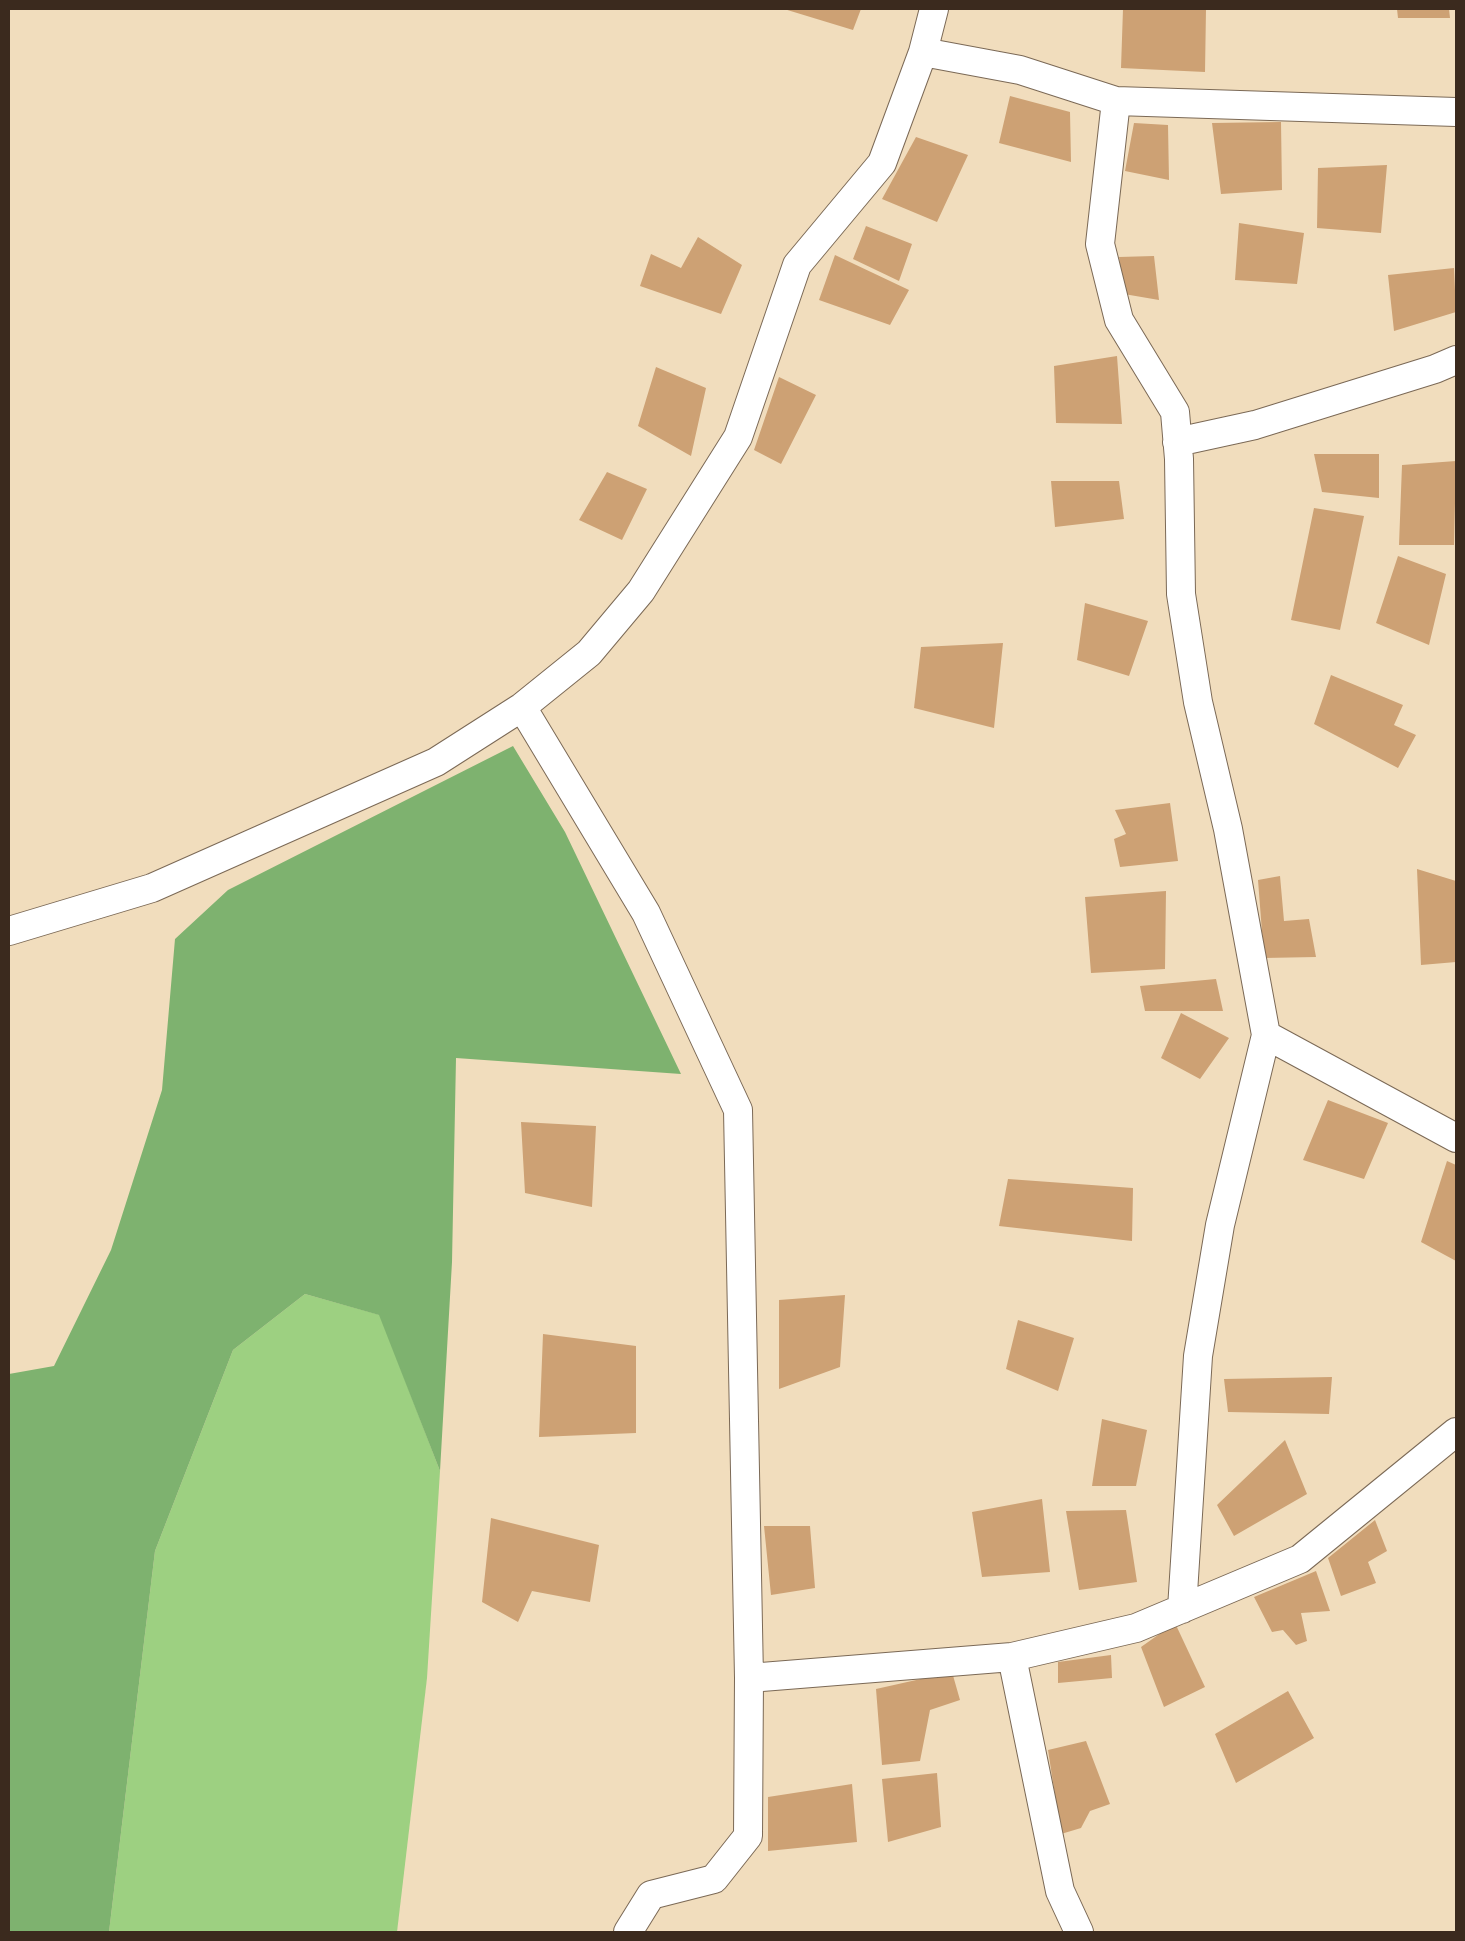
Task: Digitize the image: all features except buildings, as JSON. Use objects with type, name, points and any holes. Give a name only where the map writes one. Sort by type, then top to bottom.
[{"type":"street","points":[[9,931],[152,888],[436,762],[522,707],[589,653],[641,591],[738,437],[798,265],[882,163],[923,52],[934,9]]},
{"type":"street","points":[[923,52],[1020,70],[1116,101],[1456,112]]},
{"type":"street","points":[[1116,101],[1100,244],[1119,320],[1175,412],[1178,442],[1181,594],[1198,702],[1228,829],[1266,1035],[1220,1225],[1198,1356],[1182,1608]]},
{"type":"street","points":[[1178,442],[1255,426],[1456,360]]},
{"type":"street","points":[[522,707],[646,913],[738,1110],[749,1678],[748,1836],[714,1879],[651,1895],[628,1932]]},
{"type":"street","points":[[1266,1035],[1456,1138]]},
{"type":"street","points":[[749,1678],[1012,1657],[1136,1628],[1300,1559],[1456,1432]]},
{"type":"street","points":[[1012,1657],[1060,1891],[1079,1932]]},
{"type":"green space","points":[[513,746],[565,832],[681,1074],[456,1058],[452,1262],[440,1471],[379,1315],[305,1294],[233,1350],[155,1551],[109,1932],[9,1932],[9,1374],[54,1366],[111,1250],[162,1090],[175,939],[228,890]]},
{"type":"green space","points":[[305,1294],[380,1315],[440,1471],[427,1678],[397,1932],[109,1932],[155,1551],[233,1350]]}]
